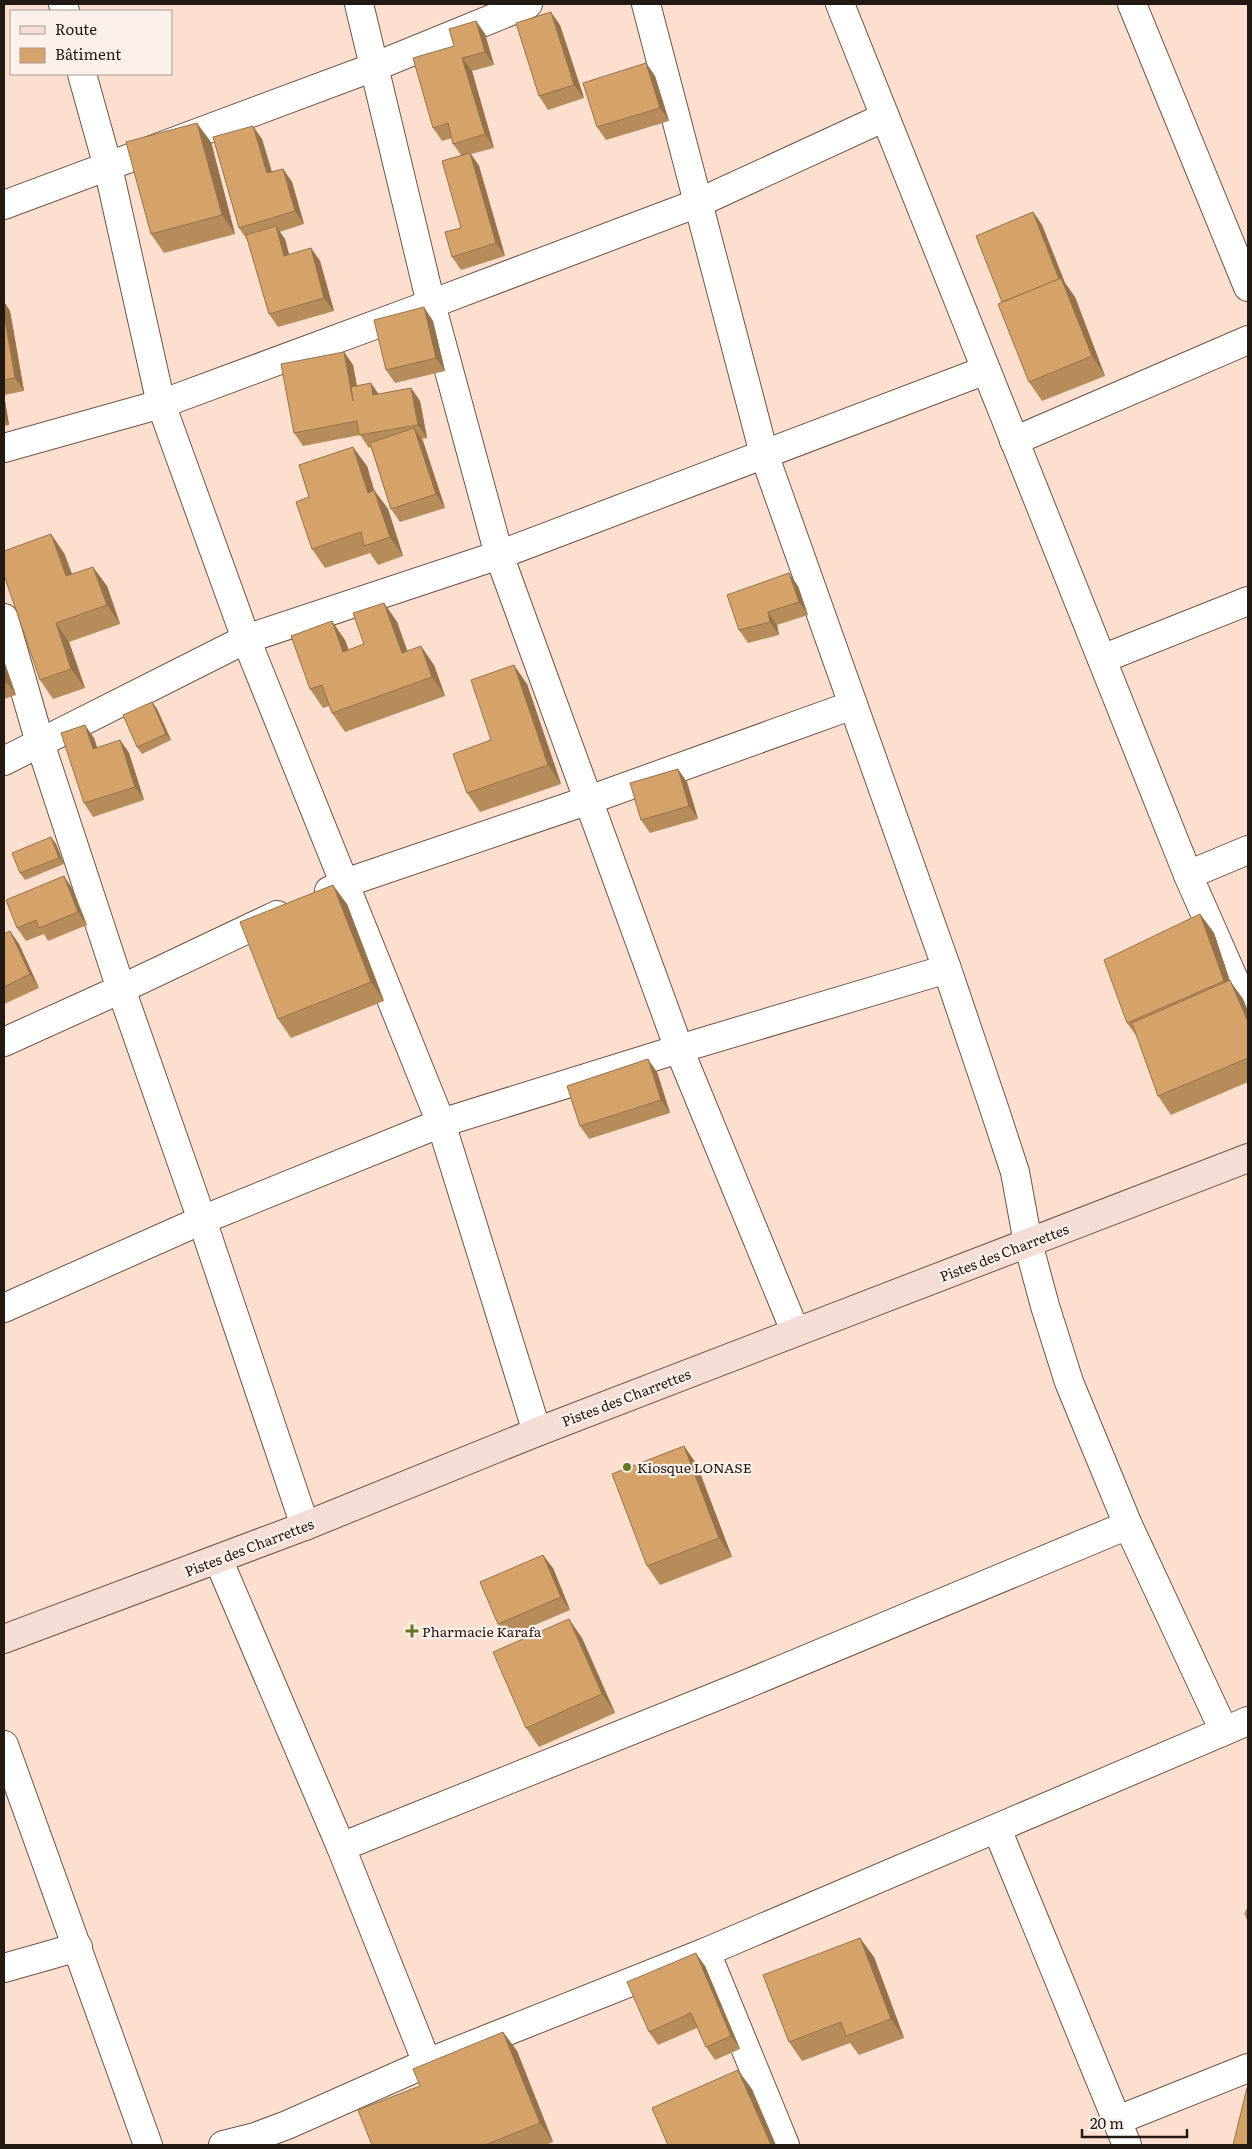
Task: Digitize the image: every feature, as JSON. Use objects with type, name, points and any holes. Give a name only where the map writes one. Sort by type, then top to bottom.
[{"type":"main road","name":"Pistes des Charrettes","points":[[4,1638],[305,1526],[537,1432],[795,1331],[1248,1158]]},
{"type":"street","points":[[359,4],[432,304],[499,555],[679,1049],[795,1331]]},
{"type":"street","points":[[4,205],[374,67],[528,4]]},
{"type":"street","points":[[223,2145],[255,2137],[287,2125],[428,2063],[706,1952],[1236,1726],[1128,1525],[1070,1382],[1045,1306],[1028,1243],[1014,1172],[947,969],[764,454],[646,4]]},
{"type":"street","points":[[840,4],[1188,875],[1248,1011]]},
{"type":"street","points":[[1132,4],[1248,287]]},
{"type":"street","points":[[82,75],[108,167],[162,404],[246,640],[441,1123],[537,1432]]},
{"type":"street","points":[[4,448],[162,404],[432,304],[698,203],[885,118]]},
{"type":"street","points":[[1014,441],[1248,340]]},
{"type":"street","points":[[4,760],[246,640],[499,555],[986,370]]},
{"type":"street","points":[[1102,659],[1248,600]]},
{"type":"street","points":[[4,618],[40,743],[121,989],[202,1220],[305,1526]]},
{"type":"street","points":[[4,1042],[345,883],[588,800],[853,705]]},
{"type":"street","points":[[1188,875],[1248,850]]},
{"type":"street","points":[[4,1308],[202,1220],[441,1123],[947,969]]},
{"type":"street","points":[[341,1847],[742,1686],[1128,1525]]},
{"type":"street","points":[[218,1559],[341,1847],[428,2063]]},
{"type":"street","points":[[4,1745],[148,2145]]},
{"type":"street","points":[[997,1829],[1127,2145]]},
{"type":"street","points":[[4,1968],[78,1947]]},
{"type":"street","points":[[706,1952],[785,2145]]},
{"type":"street","points":[[1118,2120],[1248,2068]]},
{"type":"building","points":[[551,12],[574,85],[539,96],[516,23]]},
{"type":"building","points":[[476,21],[485,52],[462,58],[485,134],[453,144],[448,123],[433,128],[413,58],[454,46],[449,29]]},
{"type":"building","points":[[646,63],[660,108],[597,127],[583,83]]},
{"type":"building","points":[[197,123],[222,215],[151,234],[126,142]]},
{"type":"building","points":[[253,126],[267,173],[283,169],[295,211],[239,228],[213,137]]},
{"type":"building","points":[[470,153],[496,243],[452,257],[445,232],[461,228],[442,161]]},
{"type":"building","points":[[1033,212],[1059,279],[1002,302],[976,236]]},
{"type":"building","points":[[276,226],[284,256],[311,248],[324,298],[269,314],[246,235]]},
{"type":"building","points":[[1061,278],[1092,356],[1029,382],[998,304]]},
{"type":"building","points":[[424,307],[436,358],[386,370],[374,320]]},
{"type":"building","points":[[4,313],[15,378],[4,380]]},
{"type":"building","points":[[344,352],[353,401],[351,387],[371,383],[373,395],[411,388],[418,425],[359,435],[357,421],[294,433],[281,364]]},
{"type":"building","points":[[414,428],[436,494],[391,509],[370,443]]},
{"type":"building","points":[[353,447],[368,493],[374,490],[390,537],[364,546],[361,532],[312,549],[296,502],[309,497],[299,465]]},
{"type":"building","points":[[51,534],[66,576],[93,567],[107,605],[56,623],[71,669],[40,680],[4,575],[4,551]]},
{"type":"building","points":[[789,573],[799,602],[768,612],[770,622],[739,630],[727,595]]},
{"type":"building","points":[[384,603],[402,653],[421,646],[432,677],[332,713],[322,685],[310,689],[291,636],[332,621],[343,652],[364,644],[353,613]]},
{"type":"building","points":[[514,665],[548,765],[467,793],[453,754],[491,740],[471,680]]},
{"type":"building","points":[[152,702],[166,734],[137,747],[123,715]]},
{"type":"building","points":[[85,725],[93,749],[120,740],[135,787],[84,803],[61,733]]},
{"type":"building","points":[[678,769],[689,806],[641,820],[630,783]]},
{"type":"building","points":[[51,837],[59,858],[20,873],[12,853]]},
{"type":"building","points":[[64,876],[78,912],[39,928],[36,920],[17,928],[6,900]]},
{"type":"building","points":[[333,885],[371,982],[278,1019],[240,922]]},
{"type":"building","points":[[1200,914],[1224,981],[1127,1023],[1104,960]]},
{"type":"building","points":[[10,931],[30,974],[4,987],[4,934]]},
{"type":"building","points":[[1230,980],[1248,1022],[1248,1058],[1158,1096],[1132,1023]]},
{"type":"building","points":[[648,1059],[661,1100],[580,1126],[567,1086]]},
{"type":"building","points":[[684,1446],[719,1538],[647,1566],[612,1474]]},
{"type":"building","points":[[543,1555],[561,1597],[498,1624],[480,1582]]},
{"type":"building","points":[[569,1619],[602,1694],[526,1728],[493,1652]]},
{"type":"building","points":[[1248,1908],[1248,1921],[1245,1913]]},
{"type":"building","points":[[860,1938],[891,2019],[846,2036],[841,2022],[789,2042],[763,1975]]},
{"type":"building","points":[[696,1953],[731,2036],[706,2047],[691,2013],[649,2032],[627,1982]]},
{"type":"building","points":[[503,2032],[540,2123],[485,2145],[372,2145],[358,2110],[420,2086],[413,2069]]},
{"type":"building","points":[[738,2070],[771,2145],[668,2145],[652,2108]]},
{"type":"building","points":[[1247,2088],[1248,2145],[1233,2145]]},
{"type":"place","name":"Kiosque LONASE","points":[[627,1467]]},
{"type":"place","name":"Pharmacie Karafa","points":[[412,1631]]}]
